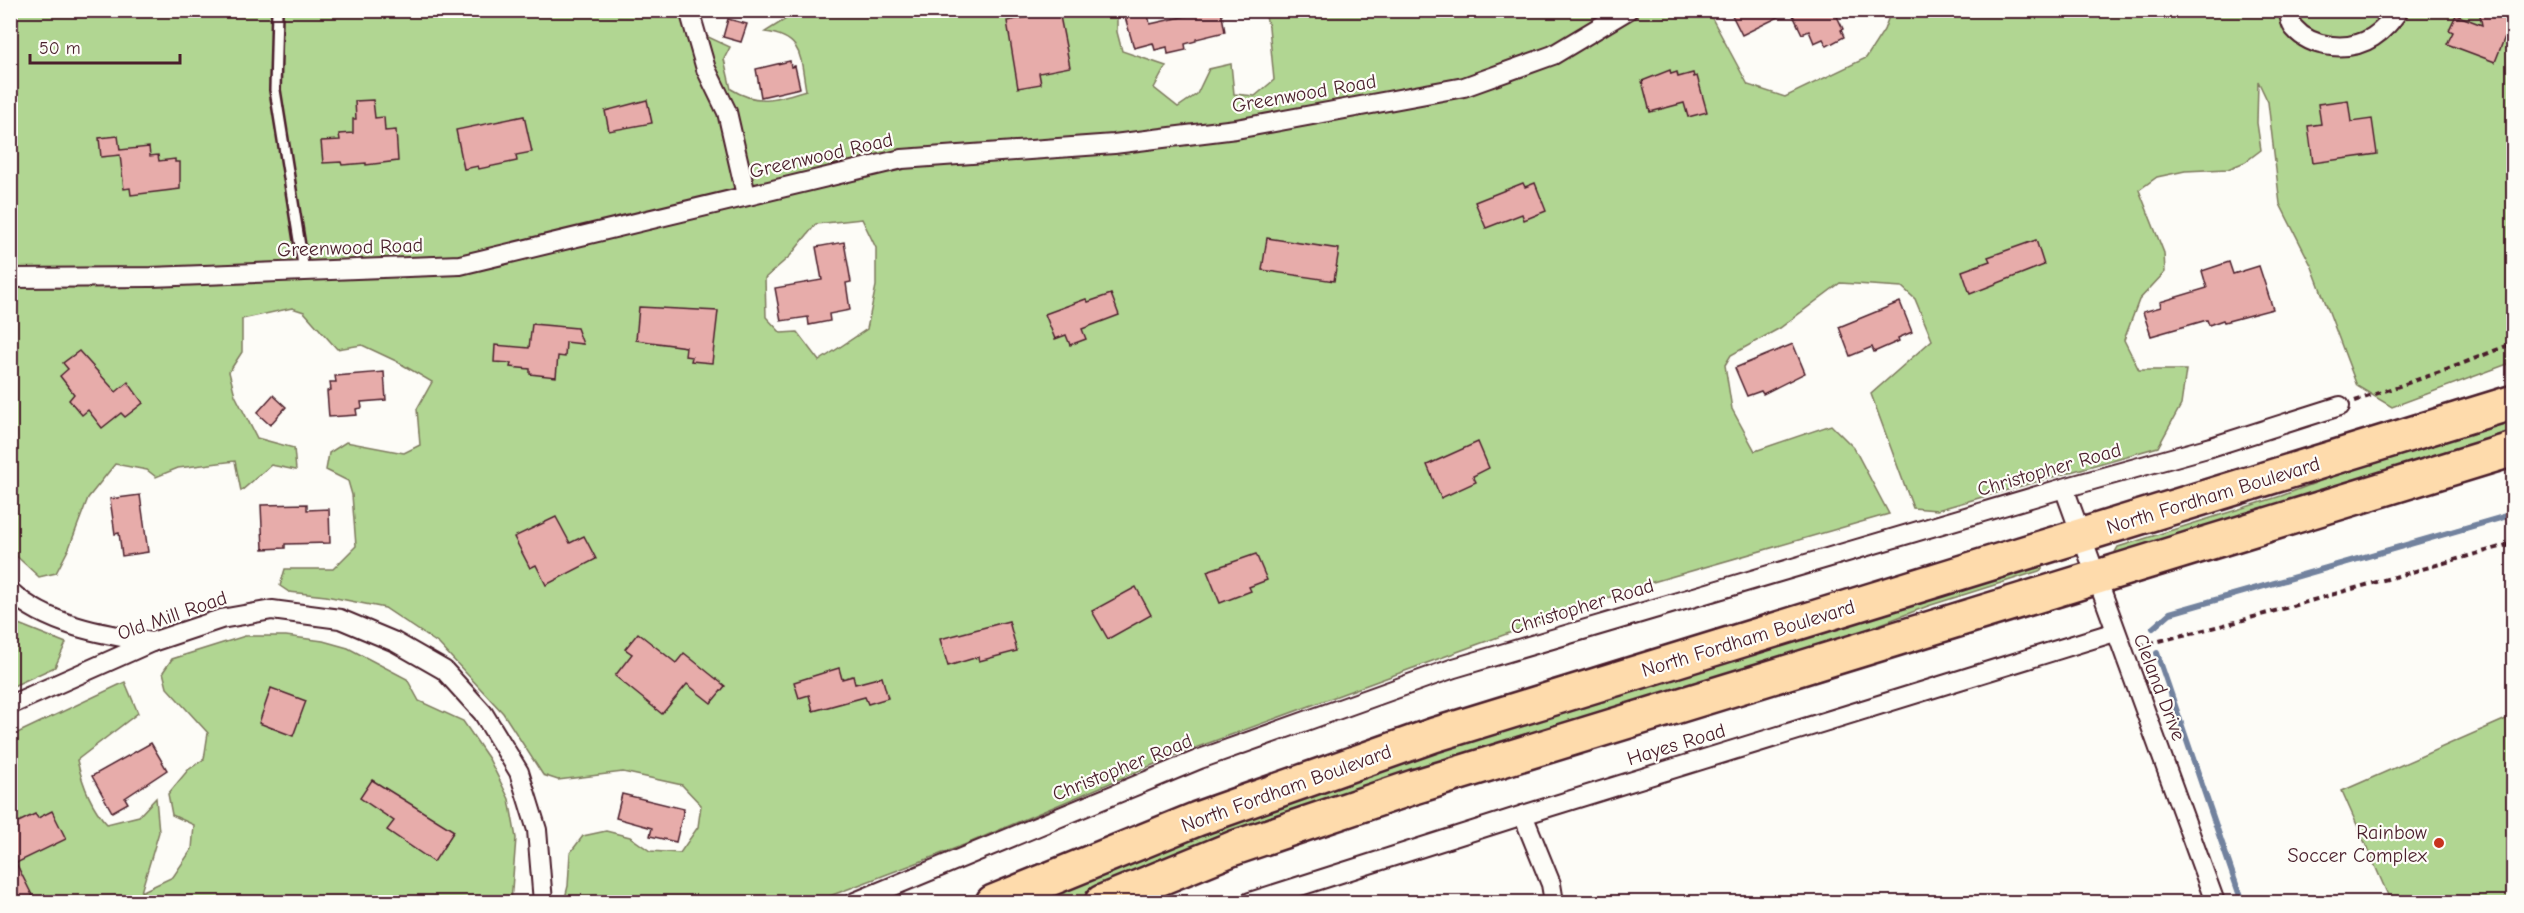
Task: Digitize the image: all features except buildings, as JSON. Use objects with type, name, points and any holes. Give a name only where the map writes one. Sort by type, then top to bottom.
[{"type":"highway","name":"North Fordham Boulevard","points":[[993,903],[1029,895],[1230,806],[1424,739],[2514,402]]},
{"type":"highway","name":"North Fordham Boulevard","points":[[1102,903],[1234,848],[1340,811],[2514,449]]},
{"type":"street","points":[[688,10],[706,69],[727,112],[746,195]]},
{"type":"street","name":"Greenwood Road","points":[[10,278],[151,277],[460,266],[902,159],[1114,144],[1236,129],[1464,87],[1553,56],[1628,10]]},
{"type":"street","points":[[2288,10],[2292,26],[2307,40],[2324,45],[2351,45],[2371,39],[2388,26],[2399,10]]},
{"type":"street","name":"Christopher Road","points":[[855,903],[1200,759],[1454,668],[2064,488],[2211,447],[2340,406]]},
{"type":"street","name":"Cleland Drive","points":[[2064,488],[2215,903]]},
{"type":"street","points":[[10,591],[46,614],[97,634],[152,642]]},
{"type":"street","name":"Old Mill Road","points":[[10,705],[152,642],[220,619],[272,610],[340,619],[395,642],[444,670],[483,712],[519,772],[537,830],[543,903]]},
{"type":"street","name":"Hayes Road","points":[[1250,903],[1523,814],[2115,632]]},
{"type":"street","points":[[1523,814],[1551,884],[1554,903]]},
{"type":"lane","points":[[277,10],[275,90],[304,271]]},
{"type":"path","points":[[2340,406],[2446,370],[2514,343]]},
{"type":"path","points":[[2124,650],[2248,619],[2514,543]]},
{"type":"green space","points":[[824,10],[1117,11],[1117,32],[1122,51],[1166,66],[1154,88],[1178,107],[1197,94],[1209,69],[1231,64],[1234,94],[1255,96],[1274,80],[1269,27],[1264,11],[1708,11],[1748,85],[1785,97],[1866,58],[1884,30],[1891,11],[2513,11],[2513,362],[2392,407],[2357,386],[2312,267],[2280,204],[2268,102],[2258,81],[2257,123],[2261,150],[2245,162],[2228,169],[2185,171],[2157,177],[2139,190],[2164,253],[2165,272],[2139,300],[2124,340],[2139,370],[2186,370],[2181,405],[2158,447],[1937,510],[1913,508],[1871,394],[1932,340],[1915,299],[1902,287],[1840,283],[1780,328],[1731,355],[1725,365],[1732,409],[1755,451],[1831,425],[1854,448],[1889,514],[1646,584],[1476,645],[1176,755],[964,845],[814,902],[564,902],[568,886],[570,853],[583,836],[606,831],[630,837],[650,851],[680,853],[698,827],[701,805],[682,785],[623,772],[558,780],[543,775],[503,713],[439,644],[385,608],[326,596],[289,592],[280,586],[285,569],[333,569],[356,546],[352,495],[348,481],[326,470],[329,453],[346,442],[404,453],[420,445],[417,409],[432,382],[362,345],[337,349],[304,312],[292,308],[242,319],[242,352],[229,372],[235,395],[257,438],[294,448],[296,470],[271,465],[241,491],[235,461],[178,468],[156,477],[147,470],[115,464],[88,498],[69,548],[56,573],[39,577],[11,551],[10,11],[699,11],[706,36],[730,47],[724,59],[731,89],[750,98],[759,99],[786,96],[806,90],[801,59],[794,44],[778,35],[765,32],[789,17]],"holes":[[[862,219],[876,248],[876,286],[867,329],[819,361],[797,332],[781,333],[766,317],[765,278],[790,256],[816,224]]]},
{"type":"green space","points":[[2513,413],[2513,436],[2115,556],[2114,554],[2118,547],[2281,496],[2447,433]]},
{"type":"green space","points":[[2042,562],[2042,569],[2039,571],[1928,606],[1781,662],[1137,877],[1074,902],[1053,902],[1059,886],[1325,783]]},
{"type":"green space","points":[[11,621],[66,643],[55,667],[11,687]]},
{"type":"green space","points":[[245,636],[286,636],[323,641],[348,648],[407,679],[419,701],[463,721],[489,759],[509,799],[516,838],[511,902],[11,902],[11,736],[125,682],[138,713],[77,760],[88,794],[96,810],[107,824],[139,816],[156,798],[159,832],[141,892],[173,877],[192,849],[194,825],[172,815],[168,794],[188,770],[204,759],[208,733],[167,688],[163,672],[172,659]]},
{"type":"green space","name":"Rainbow Soccer Complex","points":[[2513,716],[2513,895],[2497,902],[2391,902],[2342,791]]},
{"type":"waterway","points":[[2153,628],[2170,613],[2514,514]]},
{"type":"waterway","points":[[2157,653],[2242,902]]},
{"type":"place","name":"Rainbow Soccer Complex","points":[[2439,843]]}]
